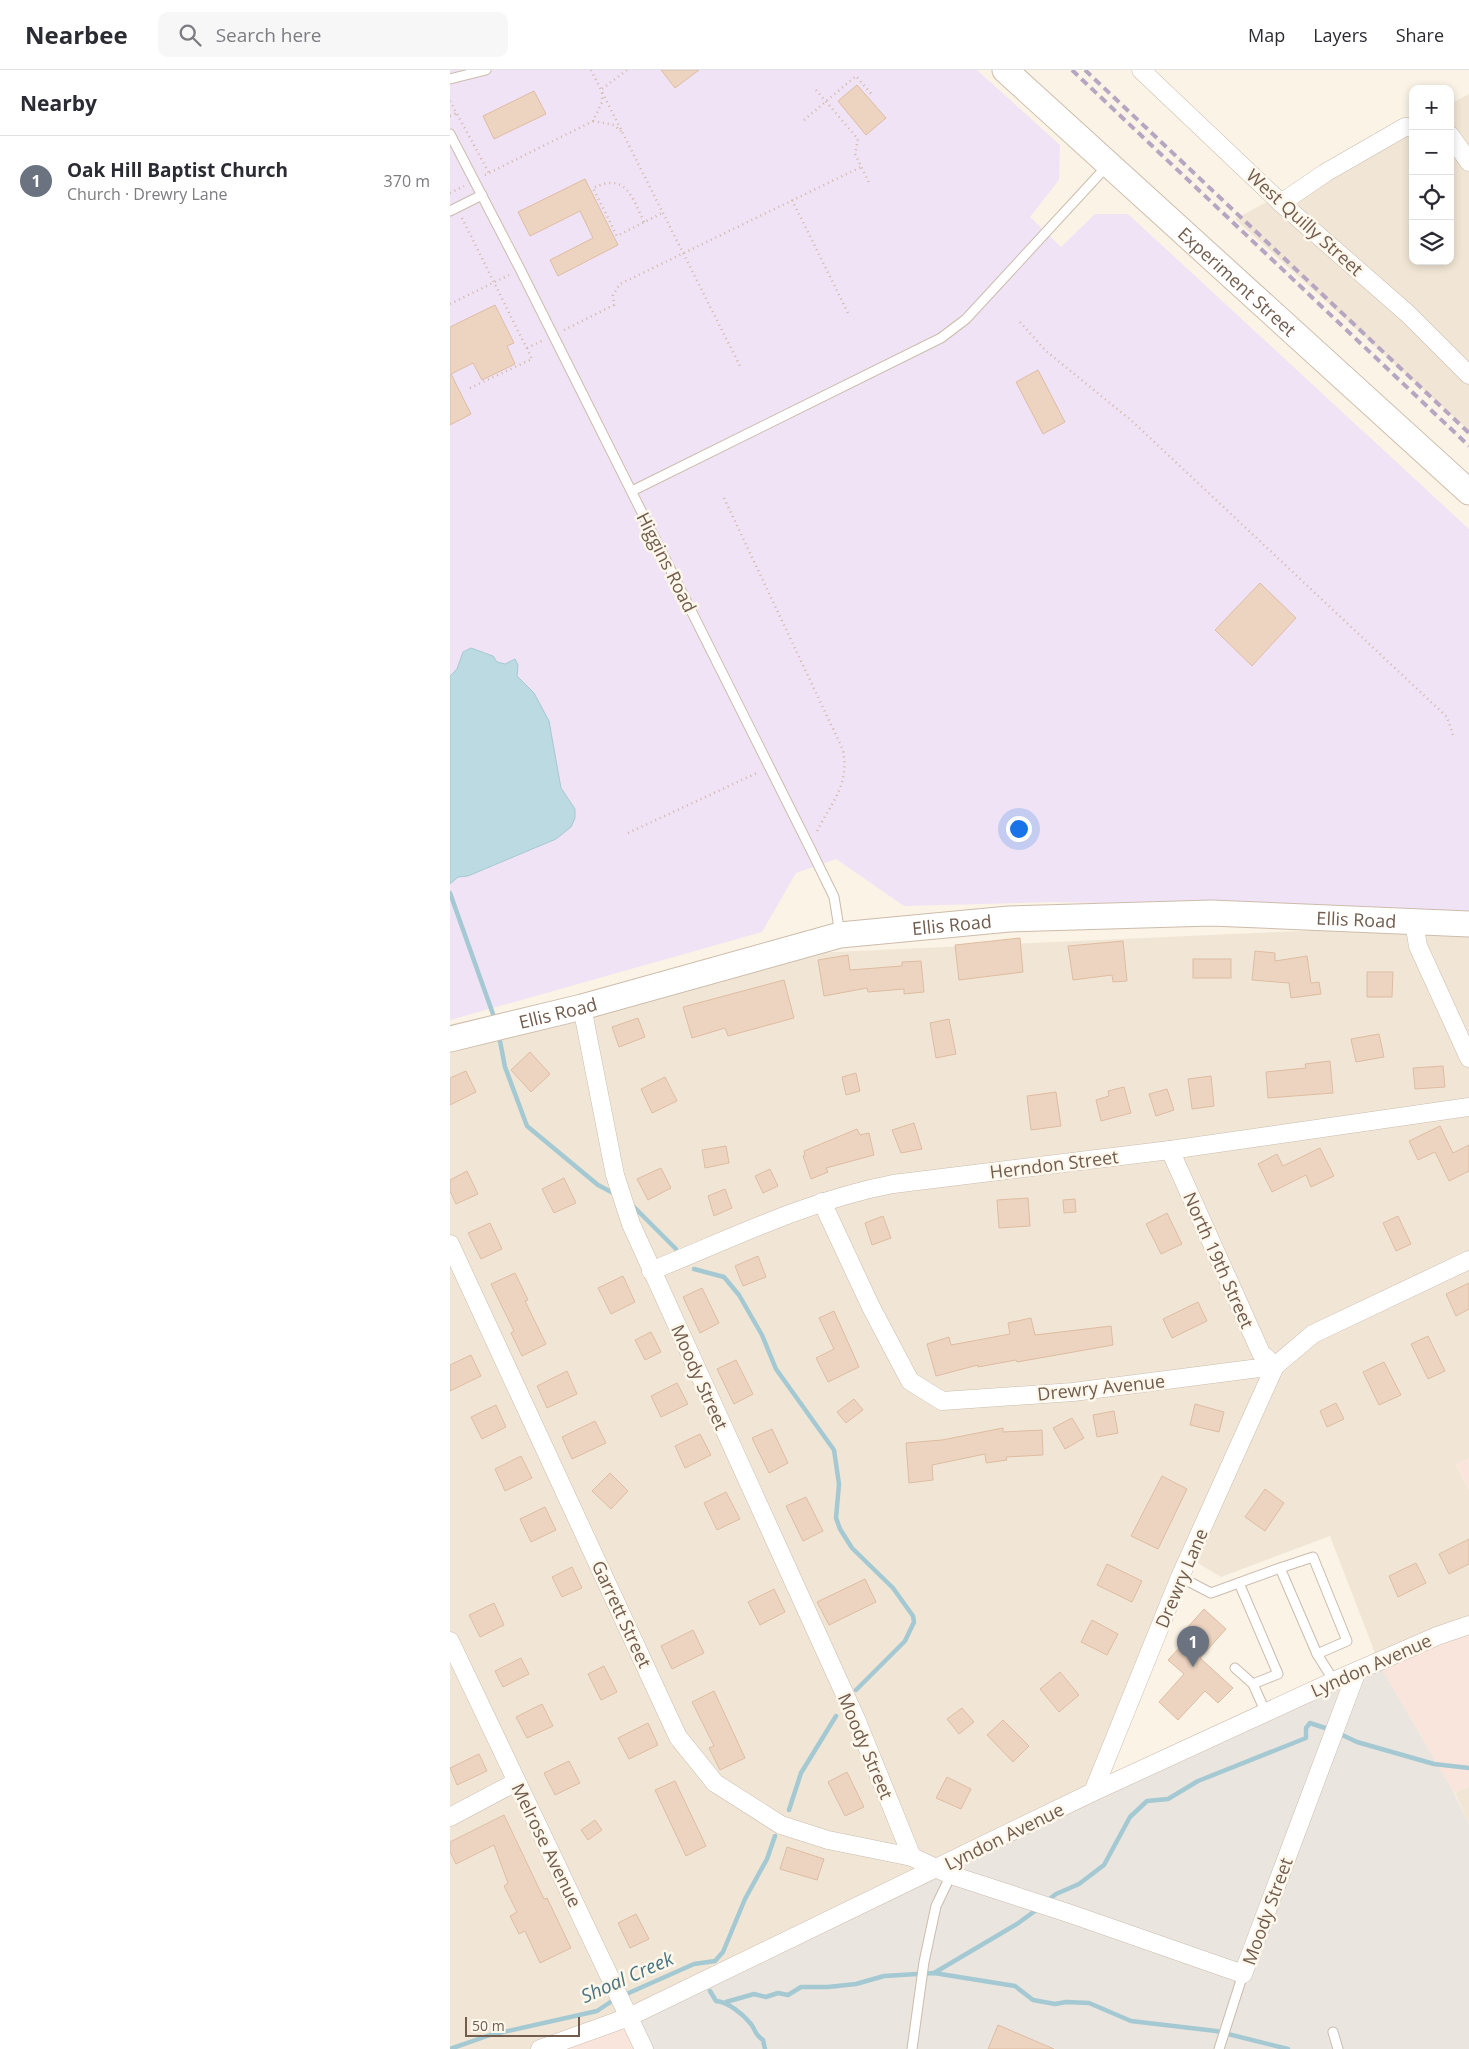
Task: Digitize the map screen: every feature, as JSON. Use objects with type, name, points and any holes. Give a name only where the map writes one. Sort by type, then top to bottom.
[{"type":"street","name":"Experiment Street","points":[[1005,70],[1469,492]]},
{"type":"street","name":"West Quilly Street","points":[[1141,70],[1281,203],[1408,314],[1469,375]]},
{"type":"street","points":[[1281,203],[1325,173],[1409,128]]},
{"type":"street","points":[[1454,141],[1469,162]]},
{"type":"street","name":"Ellis Road","points":[[450,1039],[582,1007],[840,935],[1009,920],[1211,912],[1469,924]]},
{"type":"street","points":[[1414,922],[1418,946],[1469,1058]]},
{"type":"street","name":"Moody Street","points":[[582,1007],[615,1175],[631,1224],[856,1719],[912,1857],[1012,1896],[1059,1910],[1243,1974],[1329,1741],[1357,1671]]},
{"type":"street","name":"Herndon Street","points":[[651,1271],[822,1202],[857,1191],[893,1184],[1170,1150],[1469,1107]]},
{"type":"street","name":"North 19th Street","points":[[1170,1150],[1260,1353],[1275,1366]]},
{"type":"street","name":"Drewry Avenue","points":[[822,1202],[871,1308],[910,1380],[942,1401],[1073,1392],[1275,1366]]},
{"type":"street","name":"Garrett Street","points":[[450,1244],[678,1737],[715,1783],[781,1824],[828,1840],[912,1857]]},
{"type":"street","points":[[1275,1366],[1313,1334],[1469,1260]]},
{"type":"street","name":"Drewry Lane","points":[[1093,1792],[1180,1577],[1275,1366]]},
{"type":"street","name":"Lyndon Avenue","points":[[540,2049],[944,1871],[1093,1792],[1357,1671],[1437,1636],[1469,1625]]},
{"type":"street","name":"Melrose Avenue","points":[[450,1641],[644,2049]]},
{"type":"street","points":[[450,1816],[516,1782]]},
{"type":"lane","points":[[450,79],[486,70]]},
{"type":"lane","name":"Higgins Road","points":[[450,134],[554,335],[834,897],[840,935]]},
{"type":"lane","points":[[632,492],[909,356],[941,338],[966,319],[1108,164]]},
{"type":"lane","points":[[453,209],[482,194]]},
{"type":"lane","points":[[1180,1577],[1211,1593],[1312,1557],[1348,1641],[1318,1654]]},
{"type":"lane","points":[[1280,1568],[1318,1654],[1334,1682]]},
{"type":"lane","points":[[1239,1583],[1278,1674],[1253,1684]]},
{"type":"lane","points":[[1235,1668],[1253,1684],[1266,1713]]},
{"type":"lane","points":[[912,2049],[924,1962],[944,1871]]},
{"type":"lane","points":[[1220,2046],[1243,1974]]},
{"type":"lane","points":[[1333,2032],[1338,2049]]},
{"type":"path","points":[[591,70],[685,253],[740,366]]},
{"type":"path","points":[[602,89],[627,70]]},
{"type":"path","points":[[804,120],[856,76],[873,96]]},
{"type":"path","points":[[593,121],[602,102],[602,89]]},
{"type":"path","points":[[816,90],[858,139],[855,154],[869,182]]},
{"type":"path","points":[[450,101],[489,173]]},
{"type":"path","points":[[450,116],[457,113]]},
{"type":"path","points":[[468,389],[532,358],[494,282],[453,209],[450,194],[593,121],[614,125],[625,135]]},
{"type":"path","points":[[527,348],[614,305],[613,295],[620,284],[861,167]]},
{"type":"path","points":[[644,222],[629,192],[623,186],[616,182],[603,183],[593,188],[617,236],[664,212]]},
{"type":"path","points":[[792,200],[848,313]]},
{"type":"path","points":[[450,304],[520,269]]},
{"type":"path","points":[[1020,322],[1046,351],[1132,421],[1447,717],[1453,736]]},
{"type":"path","points":[[724,498],[843,750],[846,765],[844,783],[816,832],[810,848]]},
{"type":"path","points":[[628,833],[770,767]]},
{"type":"shaded area","points":[[450,70],[977,70],[1060,145],[1059,180],[1030,217],[1061,247],[1095,214],[1128,214],[1469,529],[1469,911],[1052,902],[904,906],[836,859],[796,873],[762,932],[450,1020]]},
{"type":"shaded area","points":[[1469,94],[1469,431],[1235,219],[1409,126],[1409,265],[1454,265],[1454,102]]},
{"type":"shaded area","points":[[1366,928],[1469,932],[1469,1458],[1456,1465],[1469,1490],[1469,1628],[1380,1666],[1330,1536],[1221,1577],[1193,1560],[1085,1803],[633,2011],[535,2049],[450,2049],[450,1034],[811,953]]},
{"type":"shaded area","points":[[1469,1458],[1469,1490],[1456,1464]]},
{"type":"shaded area","points":[[1469,1628],[1469,1786],[1454,1793],[1380,1666]]},
{"type":"shaded area","points":[[1380,1666],[1454,1793],[1469,1824],[1469,2049],[652,2049],[633,2011]]},
{"type":"shaded area","points":[[1469,1786],[1469,1824],[1455,1793]]},
{"type":"shaded area","points":[[633,2011],[652,2049],[535,2049]]},
{"type":"water","points":[[471,648],[493,656],[497,662],[505,664],[515,659],[518,665],[517,676],[534,693],[549,721],[561,788],[575,809],[575,818],[571,827],[556,839],[468,876],[458,877],[450,884],[450,676],[457,669],[463,652]]},
{"type":"building","points":[[661,70],[699,70],[675,88]]},
{"type":"building","points":[[857,85],[886,118],[866,135],[838,101]]},
{"type":"building","points":[[534,91],[546,114],[494,139],[483,116]]},
{"type":"building","points":[[585,179],[618,245],[558,276],[550,260],[593,238],[580,211],[530,236],[518,212]]},
{"type":"building","points":[[495,305],[514,343],[507,346],[515,364],[482,380],[473,363],[451,374],[471,414],[450,425],[450,327]]},
{"type":"building","points":[[1038,370],[1065,422],[1043,434],[1016,382]]},
{"type":"building","points":[[1260,583],[1296,618],[1252,666],[1215,630]]},
{"type":"building","points":[[1020,938],[1023,972],[959,980],[955,945]]},
{"type":"building","points":[[1123,941],[1127,981],[1113,982],[1112,975],[1073,980],[1068,946]]},
{"type":"building","points":[[1255,951],[1275,953],[1275,961],[1307,956],[1311,983],[1319,982],[1321,994],[1291,998],[1289,983],[1252,980]]},
{"type":"building","points":[[848,955],[850,970],[902,966],[902,962],[921,961],[924,992],[904,994],[904,989],[868,992],[867,988],[824,996],[818,960]]},
{"type":"building","points":[[1193,959],[1231,959],[1231,978],[1193,978]]},
{"type":"building","points":[[1367,972],[1393,972],[1392,997],[1367,997]]},
{"type":"building","points":[[784,980],[794,1018],[728,1036],[725,1028],[692,1038],[683,1007]]},
{"type":"building","points":[[638,1018],[645,1037],[619,1047],[612,1027]]},
{"type":"building","points":[[949,1019],[956,1054],[936,1058],[930,1023]]},
{"type":"building","points":[[1379,1034],[1384,1057],[1356,1062],[1351,1039]]},
{"type":"building","points":[[530,1052],[550,1074],[531,1092],[511,1070]]},
{"type":"building","points":[[1330,1061],[1333,1093],[1268,1098],[1266,1072],[1306,1068],[1305,1064]]},
{"type":"building","points":[[1443,1066],[1445,1087],[1415,1089],[1413,1068]]},
{"type":"building","points":[[466,1071],[476,1092],[450,1105],[450,1078]]},
{"type":"building","points":[[856,1073],[860,1091],[846,1095],[842,1077]]},
{"type":"building","points":[[1211,1076],[1214,1106],[1192,1109],[1188,1079]]},
{"type":"building","points":[[665,1077],[677,1101],[652,1113],[641,1089]]},
{"type":"building","points":[[1124,1087],[1131,1113],[1101,1121],[1096,1100],[1109,1096],[1108,1091]]},
{"type":"building","points":[[1167,1089],[1174,1110],[1156,1116],[1149,1094]]},
{"type":"building","points":[[1056,1092],[1061,1126],[1031,1130],[1027,1096]]},
{"type":"building","points":[[914,1123],[922,1149],[901,1153],[892,1130]]},
{"type":"building","points":[[1440,1126],[1453,1153],[1469,1145],[1469,1171],[1449,1181],[1435,1152],[1418,1160],[1409,1141]]},
{"type":"building","points":[[857,1129],[860,1135],[869,1133],[874,1155],[826,1168],[828,1172],[811,1179],[803,1156],[805,1155],[804,1151]]},
{"type":"building","points":[[726,1146],[729,1163],[705,1168],[702,1150]]},
{"type":"building","points":[[1320,1148],[1334,1176],[1311,1187],[1306,1175],[1272,1192],[1258,1164],[1277,1154],[1283,1166]]},
{"type":"building","points":[[661,1168],[671,1188],[648,1200],[637,1179]]},
{"type":"building","points":[[770,1169],[778,1186],[763,1193],[755,1176]]},
{"type":"building","points":[[467,1171],[478,1194],[456,1204],[450,1191],[450,1180]]},
{"type":"building","points":[[564,1178],[576,1203],[554,1213],[542,1189]]},
{"type":"building","points":[[725,1189],[732,1208],[714,1216],[708,1196]]},
{"type":"building","points":[[1028,1198],[1030,1226],[999,1228],[997,1200]]},
{"type":"building","points":[[1075,1199],[1076,1212],[1064,1213],[1063,1200]]},
{"type":"building","points":[[1167,1213],[1182,1244],[1161,1254],[1146,1224]]},
{"type":"building","points":[[883,1216],[891,1238],[872,1245],[865,1223]]},
{"type":"building","points":[[1398,1216],[1411,1244],[1396,1251],[1383,1223]]},
{"type":"building","points":[[490,1223],[502,1249],[481,1259],[468,1233]]},
{"type":"building","points":[[758,1256],[766,1277],[743,1286],[735,1266]]},
{"type":"building","points":[[515,1273],[528,1300],[525,1301],[546,1344],[522,1356],[511,1333],[514,1331],[491,1284]]},
{"type":"building","points":[[623,1276],[635,1302],[611,1314],[598,1288]]},
{"type":"building","points":[[1469,1283],[1469,1309],[1456,1316],[1446,1294]]},
{"type":"building","points":[[702,1288],[719,1323],[700,1333],[683,1297]]},
{"type":"building","points":[[1198,1302],[1207,1321],[1172,1338],[1163,1319]]},
{"type":"building","points":[[834,1311],[859,1367],[828,1382],[816,1358],[834,1349],[819,1318]]},
{"type":"building","points":[[1031,1318],[1035,1335],[1111,1326],[1113,1345],[1017,1362],[1016,1360],[978,1367],[978,1365],[936,1376],[927,1344],[949,1337],[951,1345],[1010,1334],[1008,1323]]},
{"type":"building","points":[[651,1332],[661,1352],[645,1360],[635,1340]]},
{"type":"building","points":[[1428,1336],[1445,1371],[1428,1379],[1411,1344]]},
{"type":"building","points":[[471,1355],[481,1376],[450,1391],[450,1365]]},
{"type":"building","points":[[736,1360],[753,1394],[734,1404],[717,1369]]},
{"type":"building","points":[[1384,1362],[1401,1395],[1379,1405],[1363,1372]]},
{"type":"building","points":[[567,1371],[577,1394],[547,1408],[537,1386]]},
{"type":"building","points":[[677,1383],[688,1404],[661,1417],[651,1396]]},
{"type":"building","points":[[854,1399],[863,1410],[846,1423],[837,1412]]},
{"type":"building","points":[[1336,1403],[1344,1419],[1327,1427],[1320,1411]]},
{"type":"building","points":[[1195,1404],[1224,1412],[1219,1432],[1190,1425]]},
{"type":"building","points":[[496,1405],[506,1427],[482,1439],[471,1417]]},
{"type":"building","points":[[1114,1411],[1118,1433],[1097,1437],[1093,1415]]},
{"type":"building","points":[[1072,1418],[1084,1438],[1065,1449],[1053,1428]]},
{"type":"building","points":[[595,1421],[606,1443],[572,1459],[562,1437]]},
{"type":"building","points":[[1003,1428],[1003,1432],[1042,1430],[1043,1455],[1006,1457],[1007,1460],[986,1463],[985,1454],[932,1465],[933,1480],[909,1483],[906,1443],[942,1440]]},
{"type":"building","points":[[772,1429],[788,1463],[769,1473],[752,1438]]},
{"type":"building","points":[[700,1434],[711,1455],[685,1468],[675,1446]]},
{"type":"building","points":[[521,1456],[532,1478],[505,1491],[495,1469]]},
{"type":"building","points":[[610,1473],[628,1491],[611,1509],[592,1491]]},
{"type":"building","points":[[1162,1476],[1187,1489],[1158,1549],[1131,1536]]},
{"type":"building","points":[[1265,1489],[1284,1503],[1265,1531],[1245,1517]]},
{"type":"building","points":[[726,1492],[740,1519],[717,1530],[704,1503]]},
{"type":"building","points":[[806,1497],[823,1531],[803,1541],[786,1506]]},
{"type":"building","points":[[545,1507],[556,1530],[531,1542],[520,1519]]},
{"type":"building","points":[[1469,1539],[1469,1564],[1449,1574],[1439,1554]]},
{"type":"building","points":[[1416,1563],[1426,1583],[1398,1597],[1389,1576]]},
{"type":"building","points":[[1107,1564],[1142,1581],[1132,1602],[1097,1585]]},
{"type":"building","points":[[572,1567],[582,1588],[562,1597],[552,1577]]},
{"type":"building","points":[[865,1579],[876,1602],[829,1625],[817,1602]]},
{"type":"building","points":[[774,1589],[785,1612],[760,1625],[748,1602]]},
{"type":"building","points":[[494,1603],[504,1625],[480,1637],[469,1615]]},
{"type":"building","points":[[1204,1609],[1226,1629],[1200,1658],[1233,1688],[1218,1703],[1205,1691],[1178,1720],[1159,1702],[1184,1674],[1168,1660],[1185,1642],[1179,1637]]},
{"type":"building","points":[[1092,1620],[1118,1634],[1107,1655],[1081,1642]]},
{"type":"building","points":[[693,1630],[704,1653],[672,1669],[661,1646]]},
{"type":"building","points":[[521,1658],[529,1674],[503,1687],[495,1671]]},
{"type":"building","points":[[604,1666],[617,1692],[601,1700],[588,1674]]},
{"type":"building","points":[[1060,1672],[1079,1695],[1059,1712],[1040,1689]]},
{"type":"building","points":[[714,1691],[745,1758],[720,1770],[709,1748],[714,1746],[692,1702]]},
{"type":"building","points":[[542,1704],[553,1726],[527,1738],[516,1717]]},
{"type":"building","points":[[962,1708],[974,1722],[959,1734],[947,1719]]},
{"type":"building","points":[[1003,1720],[1029,1746],[1013,1762],[987,1735]]},
{"type":"building","points":[[648,1723],[658,1745],[629,1759],[618,1738]]},
{"type":"building","points":[[479,1754],[487,1771],[457,1785],[450,1768]]},
{"type":"building","points":[[569,1761],[580,1783],[555,1795],[544,1773]]},
{"type":"building","points":[[847,1772],[864,1807],[845,1816],[828,1782]]},
{"type":"building","points":[[947,1777],[971,1789],[961,1809],[936,1798]]},
{"type":"building","points":[[675,1781],[706,1846],[686,1856],[655,1790]]},
{"type":"building","points":[[504,1815],[544,1899],[547,1898],[571,1948],[540,1963],[525,1931],[519,1934],[510,1916],[517,1912],[504,1886],[508,1883],[494,1845],[456,1864],[450,1852],[450,1842]]},
{"type":"building","points":[[595,1820],[602,1830],[588,1840],[581,1830]]},
{"type":"building","points":[[787,1847],[824,1859],[817,1880],[780,1869]]},
{"type":"building","points":[[636,1914],[649,1939],[630,1948],[618,1923]]},
{"type":"building","points":[[998,2025],[1054,2049],[988,2049]]},
{"type":"waterway","points":[[450,893],[493,1014]]},
{"type":"waterway","points":[[500,1041],[505,1067],[527,1126],[598,1185],[615,1194]]},
{"type":"waterway","points":[[632,1205],[676,1249]]},
{"type":"waterway","points":[[694,1269],[724,1277],[739,1295],[762,1335],[776,1369],[834,1450],[839,1484],[836,1518],[840,1529],[852,1548],[893,1588],[913,1616],[914,1622],[905,1641],[856,1690]]},
{"type":"waterway","points":[[789,1810],[801,1773],[836,1716]]},
{"type":"waterway","points":[[1047,1901],[1056,1894],[1079,1884],[1104,1865],[1130,1817],[1147,1801],[1168,1799],[1198,1781],[1306,1738],[1306,1728],[1310,1723],[1331,1730]]},
{"type":"waterway","points":[[1338,1733],[1357,1742],[1434,1764],[1469,1768]]},
{"type":"waterway","points":[[622,1996],[694,1964],[715,1961],[723,1952],[745,1899],[767,1859],[775,1836]]},
{"type":"waterway","points":[[934,1973],[1017,1924],[1039,1908]]},
{"type":"waterway","points":[[726,2002],[754,1994],[766,1997],[778,1993],[788,1995],[801,1987],[828,1987],[856,1984],[884,1976],[934,1973],[1015,1986],[1033,2000],[1055,2004],[1066,2002],[1089,2003],[1131,2021],[1216,2031],[1288,2049]]},
{"type":"waterway","name":"Shoal Creek","points":[[710,1991],[716,2001],[730,2006],[748,2020],[757,2035],[763,2040],[765,2049]]},
{"type":"waterway","name":"Shoal Creek","points":[[450,2049],[490,2035],[597,2011],[615,1999]]},
{"type":"railway","points":[[1072,70],[1469,446]]},
{"type":"railway","points":[[1085,70],[1469,433]]},
{"type":"place","name":"Oak Hill Baptist Church","points":[[1193,1667]]}]
